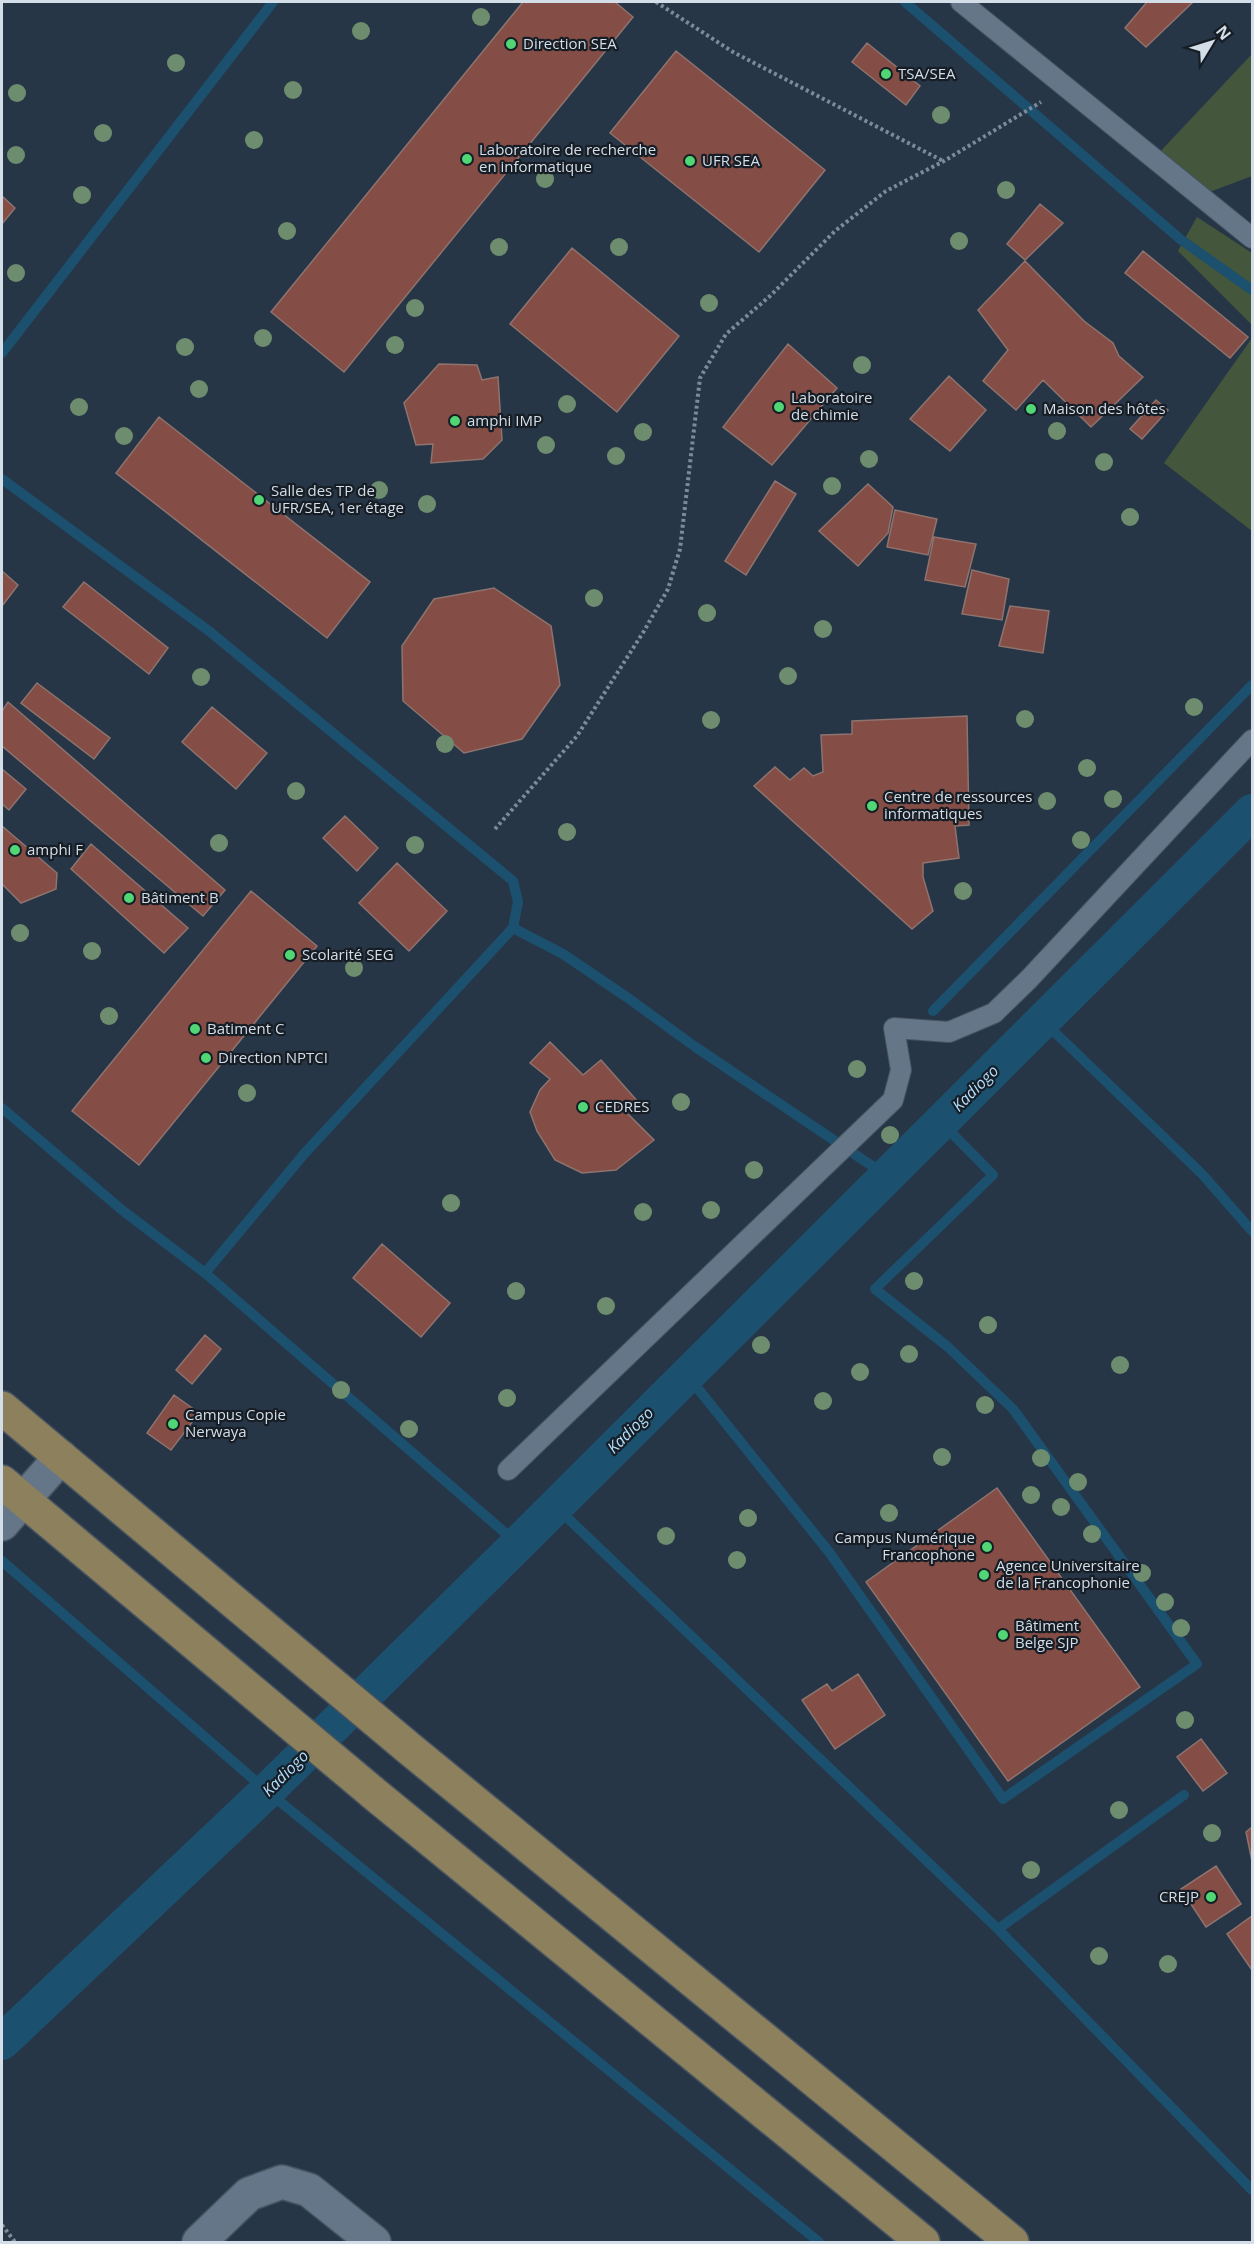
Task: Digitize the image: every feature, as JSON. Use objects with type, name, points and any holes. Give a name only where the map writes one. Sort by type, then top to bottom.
[{"type":"main road","points":[[2,1408],[411,1750],[1012,2242]]},
{"type":"main road","points":[[12,1491],[253,1690],[378,1797],[923,2242]]},
{"type":"street","points":[[2,1524],[12,1491],[61,1457]]},
{"type":"street","points":[[199,2242],[249,2194],[282,2182],[309,2190],[374,2242]]},
{"type":"lane","points":[[961,2],[1252,238]]},
{"type":"lane","points":[[508,1470],[893,1100],[901,1070],[894,1029],[949,1032],[994,1013],[1029,979],[1252,740]]},
{"type":"path","points":[[656,2],[733,52],[944,161]]},
{"type":"path","points":[[495,829],[577,736],[668,589],[680,549],[700,378],[726,334],[770,296],[835,231],[886,191],[944,161],[1065,88]]},
{"type":"path","points":[[2,2225],[15,2242]]},
{"type":"green space","points":[[1252,54],[1252,176],[1199,196],[1157,155]]},
{"type":"green space","points":[[1197,217],[1252,253],[1252,325],[1178,251]]},
{"type":"green space","points":[[1252,338],[1252,531],[1164,463]]},
{"type":"building","points":[[523,2],[615,2],[633,17],[344,372],[271,312]]},
{"type":"building","points":[[1147,2],[1193,2],[1146,47],[1125,28]]},
{"type":"building","name":"TSA/SEA","points":[[867,43],[920,86],[906,105],[852,62]]},
{"type":"building","points":[[676,51],[825,170],[759,252],[610,133]]},
{"type":"building","points":[[2,196],[15,208],[2,224]]},
{"type":"building","points":[[1040,204],[1063,223],[1025,260],[1007,244]]},
{"type":"building","points":[[572,248],[679,336],[617,412],[510,324]]},
{"type":"building","points":[[1143,251],[1248,337],[1230,358],[1125,273]]},
{"type":"building","points":[[1025,261],[1084,321],[1113,343],[1119,356],[1143,377],[1091,427],[1043,380],[1016,410],[983,381],[1008,350],[978,310]]},
{"type":"building","name":"Laboratoire de chimie","points":[[788,344],[837,388],[772,465],[723,427]]},
{"type":"building","name":"amphi IMP","points":[[439,364],[477,365],[482,380],[498,377],[502,440],[483,459],[431,463],[433,444],[416,445],[404,403]]},
{"type":"building","points":[[949,376],[986,410],[950,451],[910,419]]},
{"type":"building","points":[[1156,400],[1168,410],[1142,439],[1130,429]]},
{"type":"building","points":[[159,417],[370,582],[327,638],[116,473]]},
{"type":"building","points":[[775,481],[796,494],[746,575],[725,561]]},
{"type":"building","points":[[868,484],[893,507],[888,533],[858,566],[819,531]]},
{"type":"building","points":[[895,510],[937,519],[928,555],[887,547]]},
{"type":"building","points":[[934,537],[976,544],[965,587],[925,580]]},
{"type":"building","points":[[972,570],[1009,579],[1002,620],[962,614]]},
{"type":"building","points":[[2,571],[18,585],[2,606]]},
{"type":"building","points":[[84,582],[168,648],[149,674],[63,607]]},
{"type":"building","points":[[494,588],[551,626],[560,685],[522,739],[464,753],[403,701],[402,646],[434,599]]},
{"type":"building","points":[[1010,606],[1049,611],[1043,653],[999,646]]},
{"type":"building","points":[[37,683],[110,738],[94,759],[21,703]]},
{"type":"building","points":[[8,702],[225,890],[203,916],[2,746],[2,711]]},
{"type":"building","points":[[212,707],[267,753],[236,789],[182,742]]},
{"type":"building","name":"Centre de ressources informatiques","points":[[967,716],[969,825],[955,826],[959,858],[923,863],[923,877],[933,911],[912,929],[754,786],[775,767],[790,780],[804,768],[813,776],[823,772],[821,735],[852,734],[852,721]]},
{"type":"building","points":[[2,769],[26,789],[9,810],[2,804]]},
{"type":"building","points":[[345,816],[378,848],[357,871],[323,838]]},
{"type":"building","name":"amphi F","points":[[2,826],[57,873],[56,889],[21,903],[2,884]]},
{"type":"building","name":"Bâtiment B","points":[[91,844],[188,928],[164,953],[71,869]]},
{"type":"building","points":[[397,863],[447,911],[409,951],[359,903]]},
{"type":"building","name":"Batiment C","points":[[251,891],[317,946],[139,1165],[72,1111]]},
{"type":"building","name":"CEDRES","points":[[550,1042],[583,1075],[601,1060],[639,1103],[627,1113],[654,1140],[616,1170],[582,1173],[555,1160],[537,1131],[530,1112],[540,1090],[550,1079],[530,1063]]},
{"type":"building","points":[[382,1244],[450,1303],[421,1337],[353,1278]]},
{"type":"building","points":[[205,1335],[221,1349],[192,1384],[176,1370]]},
{"type":"building","points":[[174,1395],[199,1413],[171,1450],[147,1433]]},
{"type":"building","name":"Bâtiment Belge SJP","points":[[997,1488],[1140,1687],[1008,1781],[866,1582]]},
{"type":"building","points":[[858,1674],[885,1715],[835,1749],[802,1700],[827,1684],[832,1691]]},
{"type":"building","points":[[1201,1739],[1227,1773],[1203,1791],[1177,1757]]},
{"type":"building","points":[[1252,1827],[1252,1861],[1246,1832]]},
{"type":"building","name":"CREJP","points":[[1216,1866],[1241,1904],[1206,1927],[1181,1889]]},
{"type":"building","points":[[1252,1916],[1252,1970],[1227,1934]]},
{"type":"waterway","points":[[2,353],[273,2]]},
{"type":"waterway","points":[[905,2],[1180,239],[1252,290]]},
{"type":"waterway","points":[[2,479],[209,631],[513,881],[518,902],[513,928],[304,1154],[205,1273]]},
{"type":"waterway","points":[[933,1011],[1252,685]]},
{"type":"waterway","name":"Kadiogo","points":[[2,2042],[267,1791],[1252,812]]},
{"type":"waterway","points":[[513,928],[563,954],[694,1046],[887,1176]]},
{"type":"waterway","points":[[1043,1021],[1202,1174],[1252,1231]]},
{"type":"waterway","points":[[2,1108],[122,1210],[205,1273],[518,1544]]},
{"type":"waterway","points":[[687,1375],[829,1552],[1003,1799],[1197,1664],[1013,1409],[948,1347],[875,1289],[993,1175],[941,1122]]},
{"type":"waterway","points":[[555,1506],[998,1929],[1252,2190]]},
{"type":"waterway","points":[[2,1561],[267,1791],[819,2242]]},
{"type":"waterway","points":[[998,1929],[1184,1795]]},
{"type":"place","name":"Direction SEA","points":[[511,44]]},
{"type":"place","name":"TSA/SEA","points":[[886,74]]},
{"type":"place","name":"Laboratoire de recherche en informatique","points":[[467,159]]},
{"type":"place","name":"UFR SEA","points":[[690,161]]},
{"type":"place","name":"Laboratoire de chimie","points":[[779,407]]},
{"type":"place","name":"Maison des hôtes","points":[[1031,409]]},
{"type":"place","name":"amphi IMP","points":[[455,421]]},
{"type":"place","name":"Salle des TP de UFR/SEA, 1er étage","points":[[259,500]]},
{"type":"place","name":"Centre de ressources informatiques","points":[[872,806]]},
{"type":"place","name":"amphi F","points":[[15,850]]},
{"type":"place","name":"Bâtiment B","points":[[129,898]]},
{"type":"place","name":"Scolarité SEG","points":[[290,955]]},
{"type":"place","name":"Batiment C","points":[[195,1029]]},
{"type":"place","name":"Direction NPTCI","points":[[206,1058]]},
{"type":"place","name":"CEDRES","points":[[583,1107]]},
{"type":"place","name":"Campus Copie Nerwaya","points":[[173,1424]]},
{"type":"place","name":"Campus Numérique Francophone","points":[[987,1547]]},
{"type":"place","name":"Agence Universitaire de la Francophonie","points":[[984,1575]]},
{"type":"place","name":"Bâtiment Belge SJP","points":[[1003,1635]]},
{"type":"place","name":"CREJP","points":[[1211,1897]]}]
